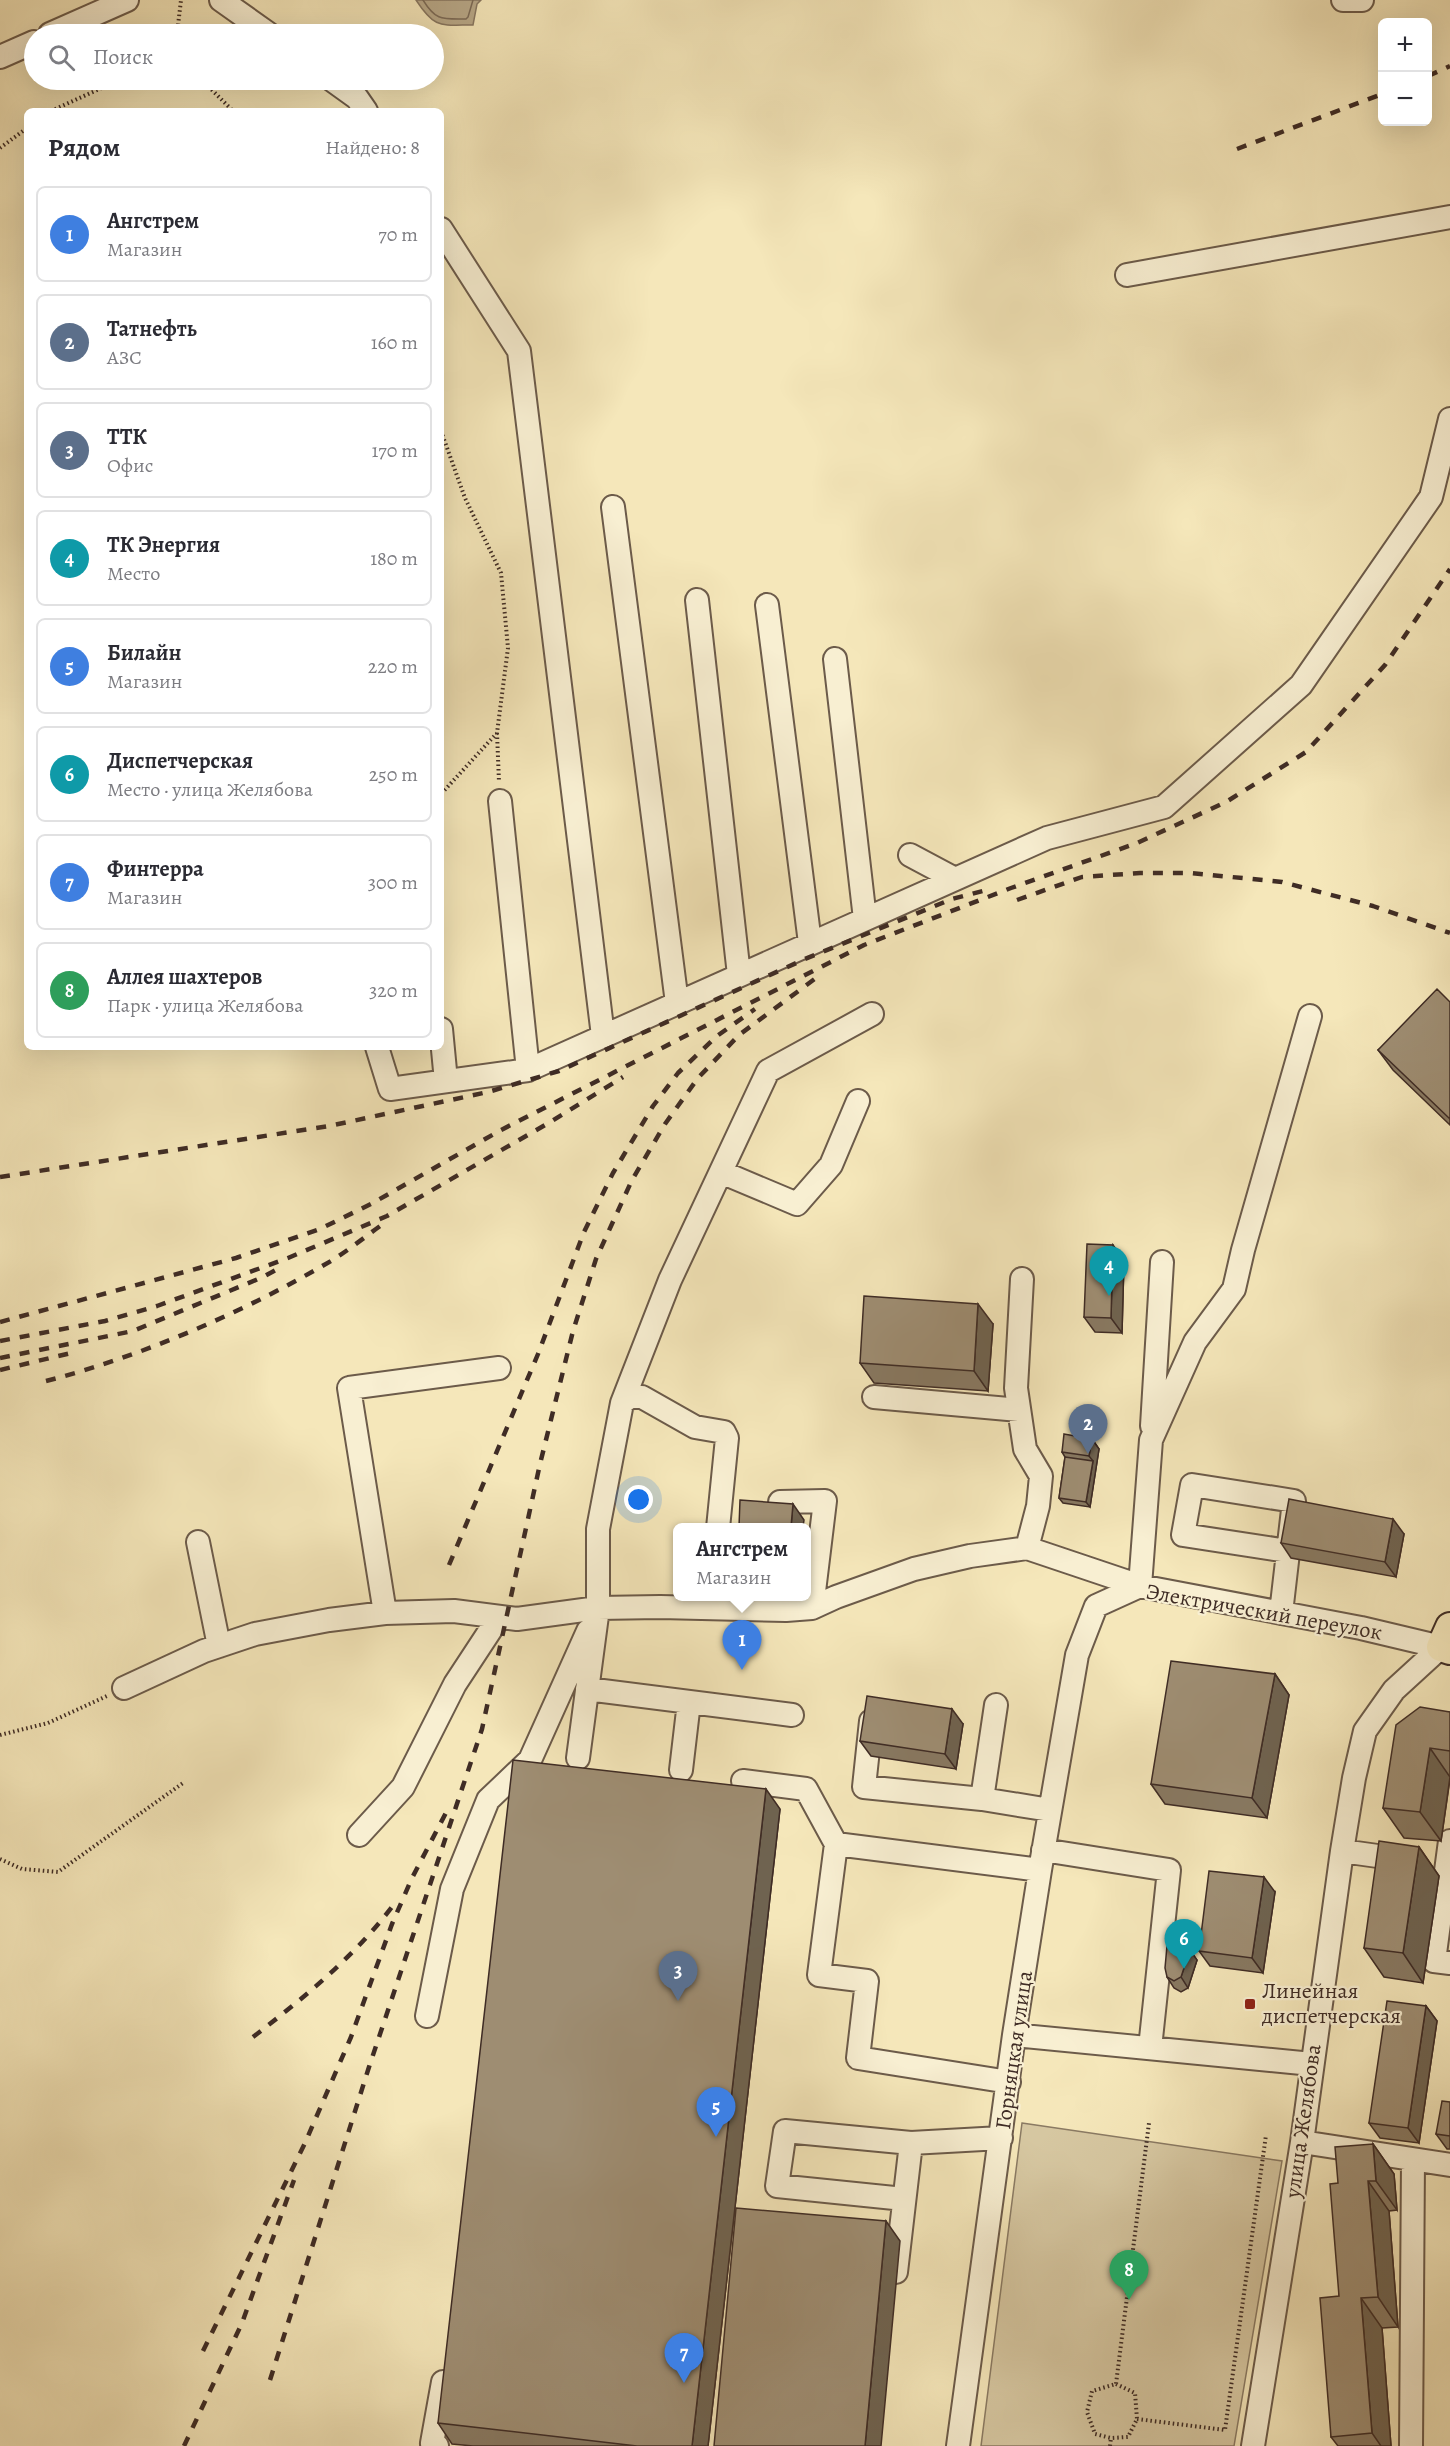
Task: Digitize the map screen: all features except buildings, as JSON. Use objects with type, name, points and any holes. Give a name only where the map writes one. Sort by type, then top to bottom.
[{"type":"street","points":[[73,24],[127,0]]},
{"type":"street","points":[[221,0],[255,24]]},
{"type":"street","points":[[1343,0],[1362,0]]},
{"type":"street","points":[[0,57],[24,46]]},
{"type":"street","points":[[346,90],[357,98],[364,108]]},
{"type":"street","points":[[1127,275],[1450,217]]},
{"type":"street","points":[[444,234],[519,351],[603,1036]]},
{"type":"street","points":[[378,1050],[390,1089],[528,1070],[1047,838],[1164,807],[1301,685],[1431,497],[1450,419]]},
{"type":"street","points":[[613,507],[677,1003]]},
{"type":"street","points":[[697,600],[740,975]]},
{"type":"street","points":[[767,605],[810,943]]},
{"type":"street","points":[[835,659],[865,919]]},
{"type":"street","points":[[500,801],[528,1070]]},
{"type":"street","points":[[910,855],[955,879]]},
{"type":"street","points":[[578,1758],[598,1608],[598,1529],[622,1403],[670,1280],[768,1071],[872,1014]]},
{"type":"street","points":[[1151,1440],[1195,1342],[1234,1289],[1310,1016]]},
{"type":"street","points":[[443,1050],[446,1081]]},
{"type":"street","points":[[721,1172],[797,1204],[831,1165],[858,1101]]},
{"type":"street","points":[[124,1688],[219,1646],[255,1634],[329,1620],[385,1613],[454,1611],[517,1619],[598,1608],[660,1606],[786,1610],[812,1608],[914,1569],[970,1556],[1026,1548],[1140,1586],[1162,1262]]},
{"type":"street","points":[[1022,1279],[1016,1389],[1025,1449],[1041,1476],[1038,1506],[1026,1548]]},
{"type":"street","points":[[385,1613],[349,1388],[499,1368]]},
{"type":"street","points":[[622,1403],[630,1397],[642,1397],[694,1427],[724,1432],[727,1438],[718,1523]]},
{"type":"street","points":[[873,1397],[1019,1410]]},
{"type":"street","points":[[1281,1613],[1294,1501],[1192,1485],[1184,1535],[1288,1551]]},
{"type":"street","points":[[780,1502],[825,1501],[812,1608]]},
{"type":"street","points":[[198,1542],[219,1646]]},
{"type":"street","name":"Электрический переулок","points":[[1077,1655],[1096,1606],[1140,1586],[1447,1642]]},
{"type":"street","points":[[427,2016],[452,1889],[488,1800],[530,1760],[598,1608]]},
{"type":"street","points":[[359,1835],[403,1787],[455,1684],[498,1617]]},
{"type":"street","name":"улица Желябова","points":[[1253,2446],[1302,2142],[1342,1851],[1354,1778],[1365,1731],[1394,1690],[1447,1642]]},
{"type":"street","name":"Горняцкая улица","points":[[958,2446],[1014,2035],[1041,1860],[1077,1655]]},
{"type":"street","points":[[587,1689],[792,1715]]},
{"type":"street","points":[[681,1770],[689,1702]]},
{"type":"street","points":[[982,1799],[996,1705]]},
{"type":"street","points":[[872,1706],[864,1787],[982,1799],[1050,1810]]},
{"type":"street","points":[[743,1781],[806,1789],[836,1844],[819,1974],[867,1981],[858,2058],[914,2065],[1009,2082]]},
{"type":"street","points":[[1450,1841],[1434,1961],[1450,1963]]},
{"type":"street","points":[[836,1844],[1169,1870],[1150,2048]]},
{"type":"street","points":[[1342,1851],[1446,1866]]},
{"type":"street","points":[[1014,2035],[1312,2064]]},
{"type":"street","points":[[904,2199],[777,2186],[785,2131],[910,2143],[1001,2138]]},
{"type":"street","points":[[1302,2142],[1450,2166]]},
{"type":"street","points":[[893,2293],[910,2143]]},
{"type":"street","points":[[1411,2446],[1413,2160]]},
{"type":"street","points":[[437,2446],[432,2443],[443,2382]]},
{"type":"path","points":[[178,24],[181,0]]},
{"type":"path","points":[[58,108],[97,90]]},
{"type":"path","points":[[211,90],[230,108]]},
{"type":"path","points":[[0,148],[24,130]]},
{"type":"path","points":[[444,439],[465,498],[501,573],[508,648],[497,733],[500,801]]},
{"type":"path","points":[[444,791],[497,733]]},
{"type":"path","points":[[0,1735],[48,1724],[124,1688]]},
{"type":"path","points":[[0,1858],[22,1869],[58,1872],[183,1783]]},
{"type":"path","points":[[1116,2384],[1149,2123]]},
{"type":"path","points":[[1137,2419],[1225,2430],[1266,2135]]},
{"type":"path","points":[[1116,2384],[1134,2392],[1137,2419],[1128,2438],[1111,2438],[1095,2434],[1087,2412],[1092,2391],[1116,2384]]},
{"type":"path","points":[[1110,2446],[1111,2438]]},
{"type":"shaded area","points":[[1022,2123],[1282,2161],[1234,2446],[981,2446]]},
{"type":"water","points":[[416,0],[481,0],[477,4],[473,25],[445,25],[434,21]]},
{"type":"railway","points":[[1432,74],[1450,66]]},
{"type":"railway","points":[[1237,149],[1378,96]]},
{"type":"railway","points":[[0,1322],[236,1258],[320,1229],[371,1204],[501,1130],[864,945],[1011,888],[1137,843],[1226,802],[1306,752],[1385,665],[1450,569]]},
{"type":"railway","points":[[1017,900],[1082,877],[1140,873],[1191,873],[1282,882],[1373,906],[1450,933]]},
{"type":"railway","points":[[0,1177],[329,1126],[488,1092],[559,1071],[805,959],[952,899],[983,891]]},
{"type":"railway","points":[[270,2380],[369,2067],[482,1729],[540,1464],[573,1331],[596,1259],[632,1180],[665,1124],[698,1078],[739,1035],[816,978]]},
{"type":"railway","points":[[449,1565],[538,1354],[584,1232],[613,1173],[653,1106],[678,1073],[717,1036],[755,1009]]},
{"type":"railway","points":[[0,1341],[105,1321],[157,1306],[288,1258],[387,1216],[552,1121],[623,1077]]},
{"type":"railway","points":[[46,1381],[119,1359],[228,1315],[331,1261],[383,1224]]},
{"type":"railway","points":[[0,1358],[133,1331],[263,1277],[283,1266]]},
{"type":"railway","points":[[0,1370],[71,1353]]},
{"type":"railway","points":[[203,2351],[305,2143],[351,2037],[392,1924],[412,1878],[449,1807]]},
{"type":"railway","points":[[253,2037],[311,1990],[348,1956],[397,1900]]},
{"type":"railway","points":[[184,2446],[242,2323],[294,2180]]},
{"type":"place","name":"ТК Энергия","points":[[1109,1296]]},
{"type":"place","name":"Татнефть","points":[[1088,1454]]},
{"type":"place","name":"Ангстрем","points":[[742,1670]]},
{"type":"place","name":"Диспетчерская","points":[[1184,1969]]},
{"type":"place","name":"ТТК","points":[[678,2001]]},
{"type":"place","name":"Линейная диспетчерская","points":[[1250,2004]]},
{"type":"place","name":"Билайн","points":[[716,2137]]},
{"type":"place","name":"Аллея шахтеров","points":[[1129,2300]]},
{"type":"place","name":"Финтерра","points":[[684,2383]]}]
